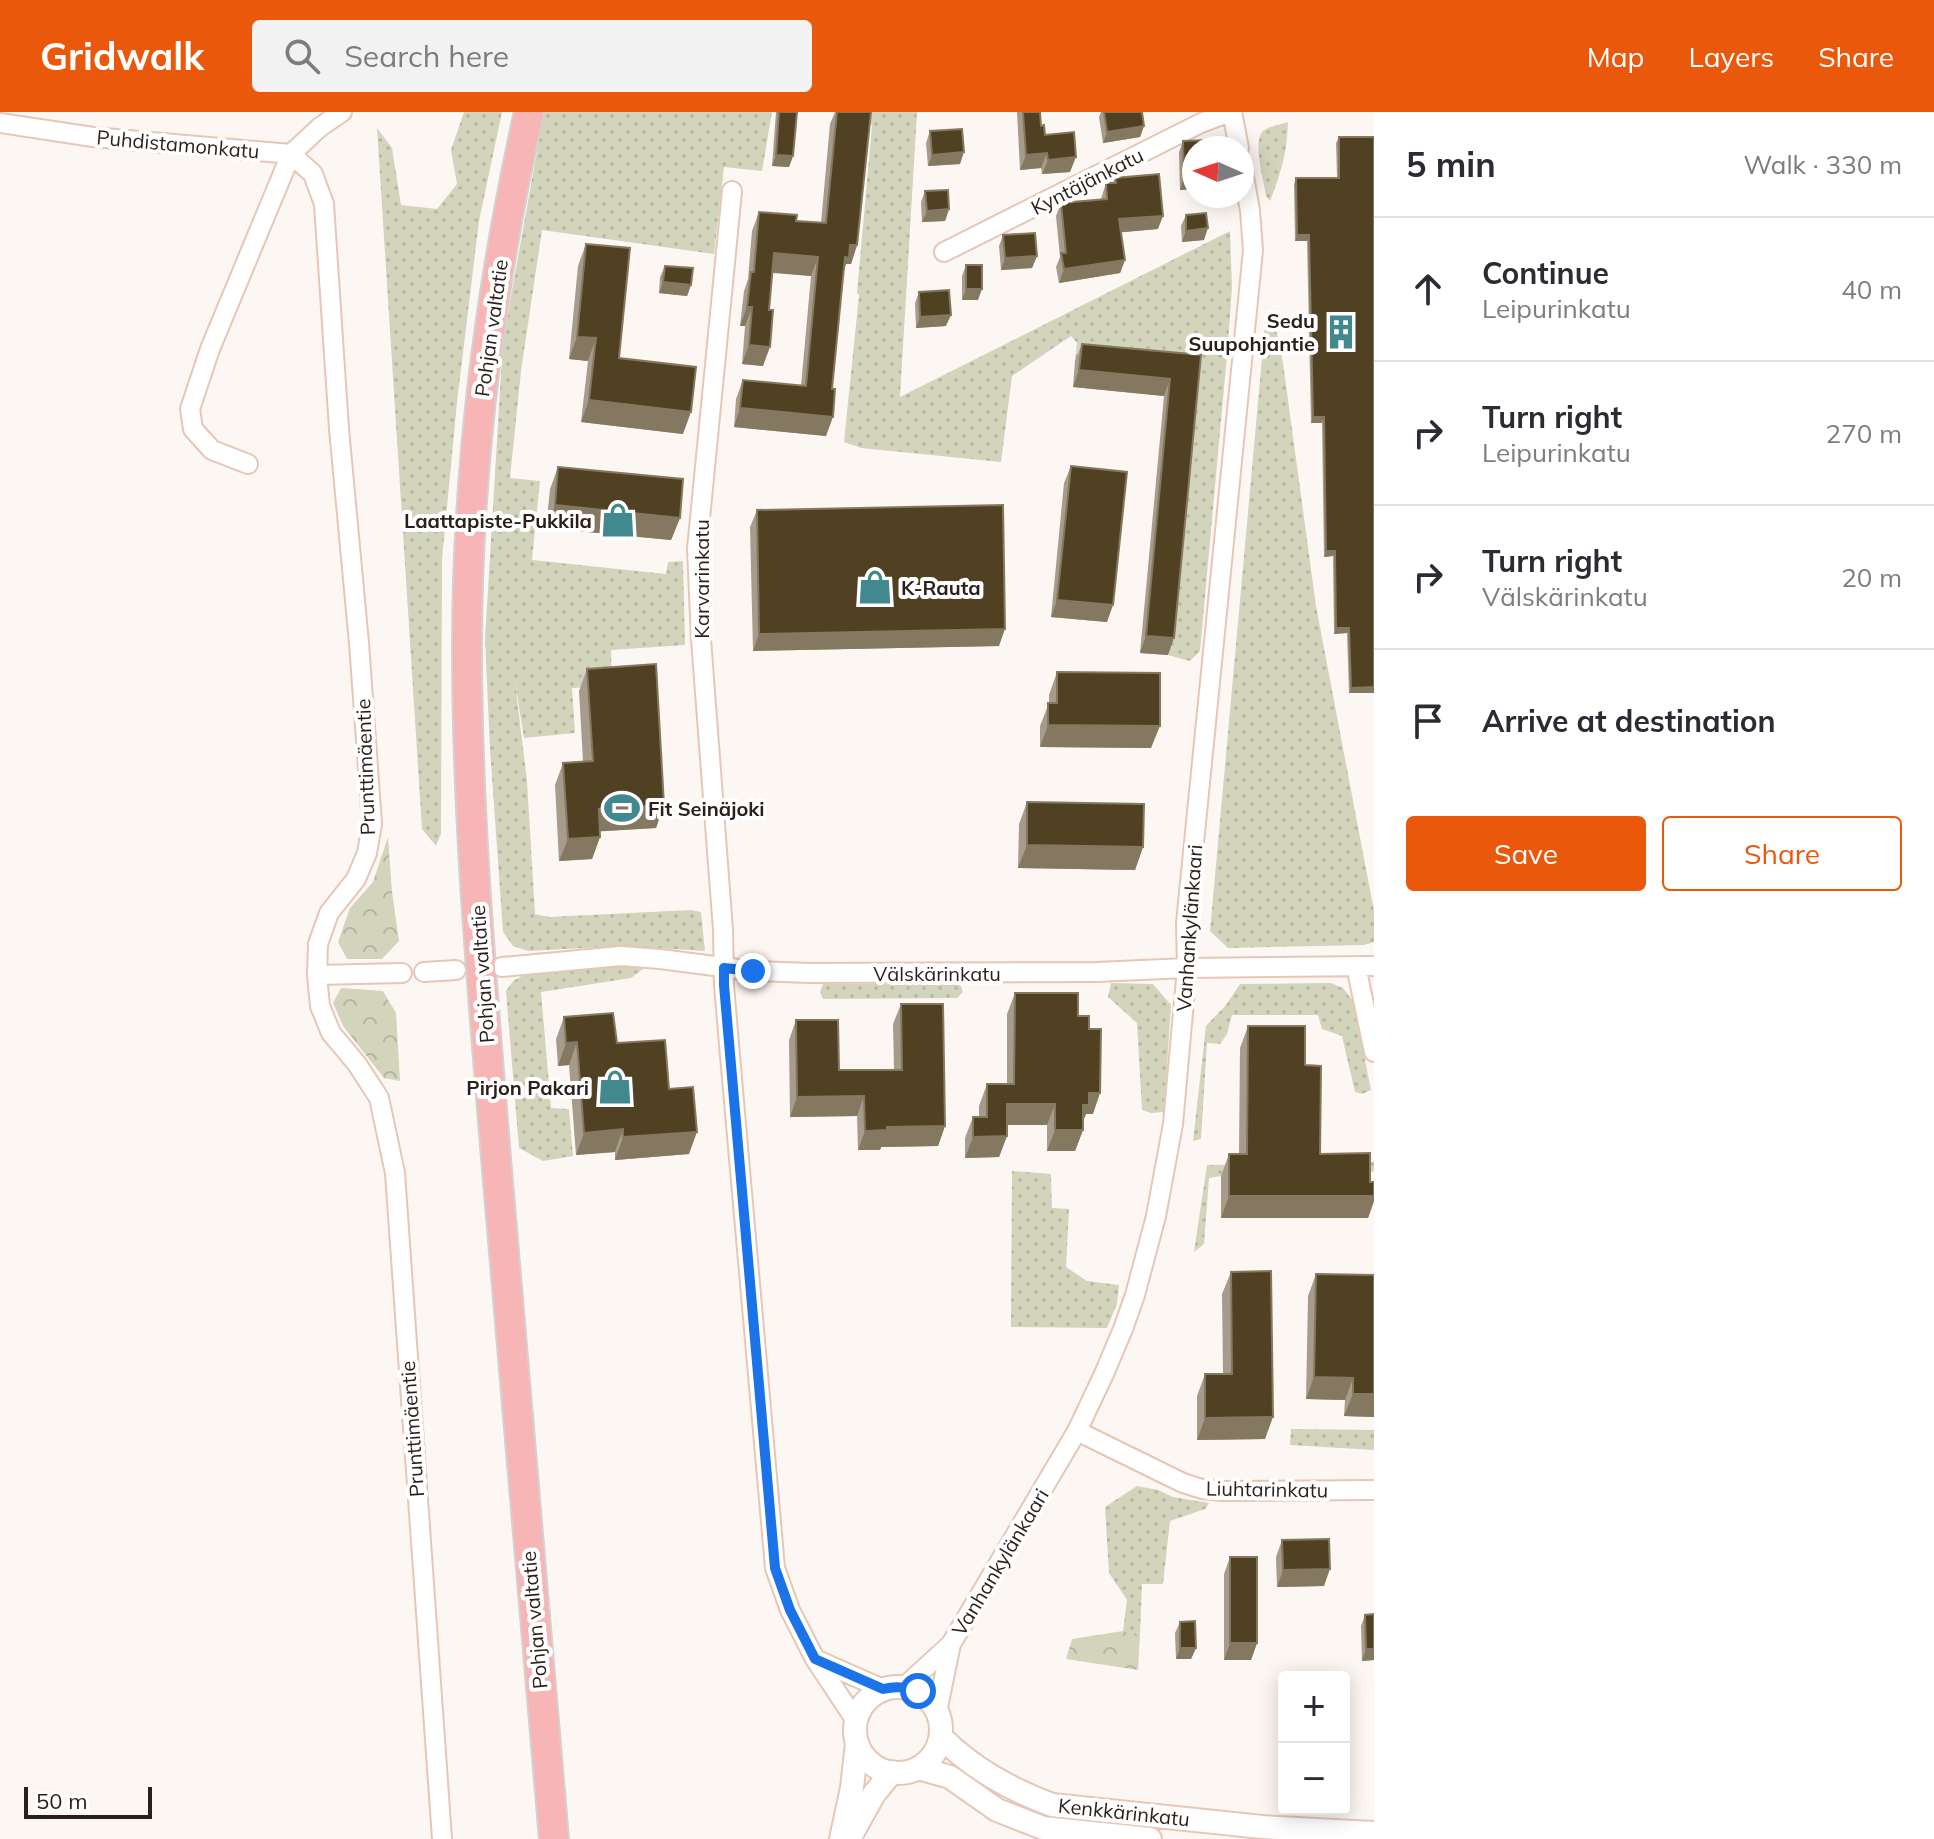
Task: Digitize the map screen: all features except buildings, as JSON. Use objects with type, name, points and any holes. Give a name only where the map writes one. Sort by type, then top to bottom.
[{"type":"main road","name":"Pohjan valtatie","points":[[529,112],[513,183],[489,329],[478,428],[470,532],[468,703],[476,916],[527,1547],[551,1819],[564,1839]]},
{"type":"street","points":[[248,464],[212,450],[193,429],[190,409],[210,349],[291,154],[320,127],[342,112]]},
{"type":"street","points":[[1231,112],[1236,136]]},
{"type":"street","name":"Kyntäjänkatu","points":[[944,252],[1201,123],[1231,112]]},
{"type":"street","name":"Puhdistamonkatu","points":[[0,123],[93,137],[291,154]]},
{"type":"street","name":"Prunttimäentie","points":[[291,154],[313,174],[324,204],[339,429],[372,824],[367,853],[356,879],[329,913],[318,944],[317,975],[320,1006],[331,1033],[357,1064],[379,1098],[395,1173],[442,1839]]},
{"type":"street","name":"Karvarinkatu","points":[[732,191],[697,549],[734,1102],[775,1568],[790,1610],[857,1732]]},
{"type":"street","name":"Vanhankylänkaari","points":[[937,1712],[951,1644],[1077,1431],[1104,1374],[1135,1295],[1156,1216],[1173,1124],[1187,968],[1186,923],[1253,250],[1249,208]]},
{"type":"street","name":"Välskärinkatu","points":[[502,967],[621,956],[724,968],[810,973],[1096,972],[1365,966]]},
{"type":"street","points":[[1365,966],[1374,1052]]},
{"type":"street","points":[[424,972],[456,970]]},
{"type":"street","points":[[317,975],[402,973]]},
{"type":"street","name":"Liuhtarinkatu","points":[[1077,1431],[1183,1483],[1202,1489],[1374,1490]]},
{"type":"street","name":"Vanhankylänkaari","points":[[893,1688],[951,1644]]},
{"type":"street","points":[[815,1659],[893,1688],[918,1691],[929,1700],[941,1724],[941,1737],[936,1750],[918,1768],[905,1772],[881,1769],[870,1762],[862,1754],[857,1732]]},
{"type":"street","points":[[841,1839],[852,1788],[861,1708],[870,1697],[893,1688]]},
{"type":"street","name":"Kenkkärinkatu","points":[[941,1737],[962,1758],[994,1779],[1052,1805],[1262,1827],[1374,1833]]},
{"type":"street","name":"Kenkkärinkatu","points":[[918,1768],[950,1777],[997,1810],[1043,1828],[1150,1839]]},
{"type":"street","points":[[849,1839],[874,1794],[892,1772]]},
{"type":"green space","points":[[464,112],[502,112],[479,221],[442,559],[441,834],[436,846],[422,829],[377,128],[392,148],[401,205],[437,209],[457,184],[451,150]]},
{"type":"green space","points":[[544,112],[772,112],[762,171],[724,167],[714,254],[542,230],[521,371],[510,478],[540,481],[532,560],[666,574],[668,562],[683,561],[685,645],[611,650],[612,686],[572,688],[575,733],[524,738],[515,682],[527,781],[535,914],[549,917],[701,912],[705,951],[622,946],[528,951],[513,946],[503,932],[485,639],[503,341]]},
{"type":"green space","points":[[843,112],[917,112],[900,397],[1230,231],[1232,287],[1228,344],[1200,651],[1190,661],[1168,655],[1194,372],[1075,361],[1077,343],[1071,336],[1012,376],[1001,462],[861,448],[844,442],[872,125]]},
{"type":"green space","points":[[1288,122],[1283,163],[1270,201],[1266,196],[1260,162],[1260,136],[1268,128]]},
{"type":"green space","points":[[1269,311],[1274,318],[1283,363],[1316,606],[1374,911],[1374,942],[1364,945],[1228,948],[1210,931],[1266,314]]},
{"type":"green space","points":[[388,837],[399,941],[382,959],[347,959],[338,942],[350,908],[373,882]]},
{"type":"green space","points":[[618,966],[644,968],[631,978],[541,992],[551,1108],[569,1109],[573,1156],[543,1161],[519,1148],[506,991],[513,981],[531,971]]},
{"type":"green space","points":[[1111,983],[1153,984],[1171,1005],[1164,1112],[1142,1110],[1137,1023],[1108,997]]},
{"type":"green space","points":[[1331,983],[1343,988],[1353,1001],[1371,1090],[1362,1094],[1355,1092],[1342,1036],[1322,1029],[1318,1015],[1232,1015],[1227,1034],[1220,1044],[1207,1043],[1201,1139],[1193,1141],[1206,1026],[1240,984]]},
{"type":"green space","points":[[823,984],[960,984],[963,992],[957,998],[823,999],[820,992]]},
{"type":"green space","points":[[341,988],[383,991],[396,1013],[400,1081],[384,1078],[343,1026],[333,1003]]},
{"type":"green space","points":[[1374,1162],[1374,1171],[1362,1176],[1209,1178],[1204,1244],[1194,1252],[1207,1165]]},
{"type":"green space","points":[[1012,1171],[1051,1174],[1052,1208],[1069,1209],[1066,1267],[1087,1281],[1119,1285],[1117,1304],[1107,1328],[1011,1327]]},
{"type":"green space","points":[[1291,1429],[1374,1430],[1374,1450],[1290,1445]]},
{"type":"green space","points":[[1137,1486],[1173,1497],[1209,1503],[1205,1509],[1170,1521],[1163,1584],[1142,1584],[1140,1634],[1123,1631],[1127,1600],[1109,1573],[1105,1507]]},
{"type":"green space","points":[[1123,1631],[1140,1634],[1138,1670],[1066,1659],[1072,1639]]},
{"type":"place","name":"Sedu Suupohjantie","points":[[1341,332]]},
{"type":"place","name":"Laattapiste-Pukkila","points":[[618,520]]},
{"type":"place","name":"K-Rauta","points":[[875,587]]},
{"type":"place","name":"Fit Seinäjoki","points":[[622,808]]},
{"type":"place","name":"Pirjon Pakari","points":[[615,1087]]},
{"type":"route","points":[[753,971],[724,968],[724,985],[775,1568],[790,1610],[815,1659],[883,1689],[904,1687],[918,1691]]}]
